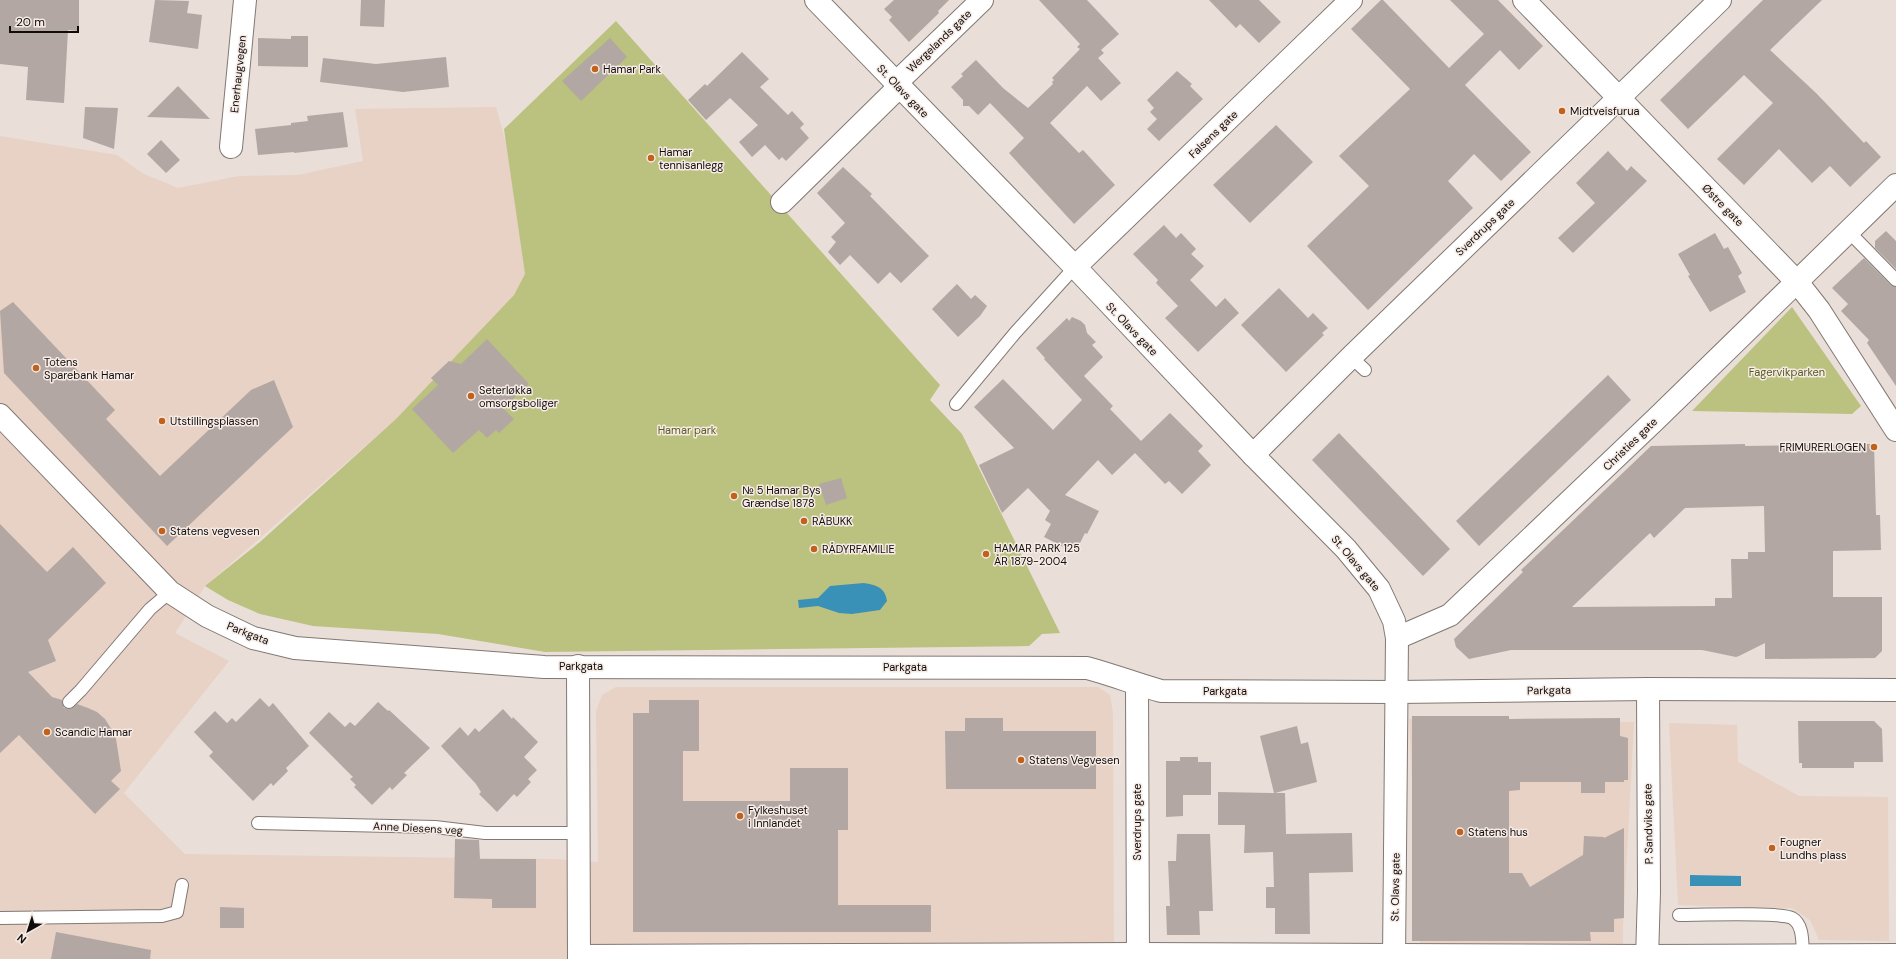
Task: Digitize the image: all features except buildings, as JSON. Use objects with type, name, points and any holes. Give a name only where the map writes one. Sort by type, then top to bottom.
[{"type":"street","name":"Enerhaugvegen","points":[[231,148],[245,0]]},
{"type":"street","name":"St. Olavs gate","points":[[816,0],[1075,267],[1253,455],[1346,549],[1379,589],[1394,621],[1397,638],[1394,956]]},
{"type":"street","name":"Wergelands gate","points":[[782,202],[982,0]]},
{"type":"street","name":"Falsens gate","points":[[1075,267],[1351,0]]},
{"type":"street","name":"Østre gate","points":[[1524,0],[1797,282],[1823,317],[1896,429]]},
{"type":"street","name":"Sverdrups gate","points":[[1253,455],[1358,363],[1619,98],[1720,0]]},
{"type":"street","name":"Christies gate","points":[[1397,638],[1450,615],[1656,419],[1896,184]]},
{"type":"street","name":"Parkgata","points":[[0,415],[170,592],[207,616],[253,638],[295,648],[544,667],[1087,668],[1121,677],[1137,685],[1161,691],[1397,692],[1648,689],[1896,690]]},
{"type":"street","points":[[578,666],[579,957],[1647,957],[1896,955]]},
{"type":"street","name":"Sverdrups gate","points":[[1137,685],[1138,956]]},
{"type":"street","name":"P. Sandviks gate","points":[[1647,957],[1649,892],[1648,689]]},
{"type":"lane","points":[[1848,231],[1896,280]]},
{"type":"lane","points":[[956,404],[1015,333],[1075,267]]},
{"type":"lane","points":[[69,702],[82,690],[150,609],[170,592]]},
{"type":"lane","name":"Anne Diesens veg","points":[[258,823],[428,827],[485,833],[578,833]]},
{"type":"lane","points":[[0,918],[162,916],[176,912],[182,885]]},
{"type":"lane","points":[[1679,915],[1776,916],[1792,918],[1801,930],[1803,955]]},
{"type":"shaded area","points":[[496,107],[507,147],[525,275],[514,295],[396,419],[205,586],[175,633],[229,661],[124,793],[185,854],[553,859],[598,862],[596,711],[602,695],[616,687],[1098,687],[1110,695],[1113,713],[1114,959],[0,959],[0,136],[117,155],[142,173],[178,188],[239,176],[298,175],[363,161],[355,109]]},
{"type":"shaded area","name":"Statens hus","points":[[1409,719],[1634,722],[1623,928],[1623,959],[1421,959]]},
{"type":"shaded area","points":[[1669,723],[1737,725],[1738,762],[1799,796],[1888,797],[1889,941],[1819,940],[1810,920],[1792,908],[1678,905]]},
{"type":"green space","name":"Hamar park","points":[[616,21],[940,385],[930,400],[962,434],[1060,633],[1042,634],[1029,646],[545,652],[438,634],[313,626],[260,614],[228,600],[205,586],[260,542],[396,419],[514,295],[525,274],[504,129]]},
{"type":"green space","name":"Fagervikparken","points":[[1792,307],[1861,406],[1852,414],[1692,411]]},
{"type":"water","points":[[864,583],[876,586],[882,590],[886,596],[887,601],[880,610],[852,614],[839,613],[818,606],[799,608],[798,600],[818,598],[830,586]]},
{"type":"water","points":[[1690,875],[1741,876],[1741,886],[1690,886]]},
{"type":"place","name":"Hamar Park","points":[[595,69]]},
{"type":"place","name":"Midtveisfurua","points":[[1562,111]]},
{"type":"place","name":"Hamar tennisanlegg","points":[[651,158]]},
{"type":"place","name":"Totens Sparebank Hamar","points":[[36,368]]},
{"type":"place","name":"Seterløkka omsorgsboliger","points":[[471,396]]},
{"type":"place","name":"Utstillingsplassen","points":[[162,421]]},
{"type":"place","name":"FRIMURERLOGEN","points":[[1874,447]]},
{"type":"place","name":"№ 5 Hamar Bys Grændse 1878","points":[[734,496]]},
{"type":"place","name":"RÅBUKK","points":[[804,521]]},
{"type":"place","name":"Statens vegvesen","points":[[162,531]]},
{"type":"place","name":"RÅDYRFAMILIE","points":[[814,549]]},
{"type":"place","name":"HAMAR PARK 125 ÅR 1879-2004","points":[[986,554]]},
{"type":"place","name":"Scandic Hamar","points":[[47,732]]},
{"type":"place","name":"Statens Vegvesen","points":[[1021,760]]},
{"type":"place","name":"Fylkeshuset i Innlandet","points":[[740,816]]},
{"type":"place","name":"Statens hus","points":[[1460,832]]},
{"type":"place","name":"Fougner Lundhs plass","points":[[1772,848]]}]
